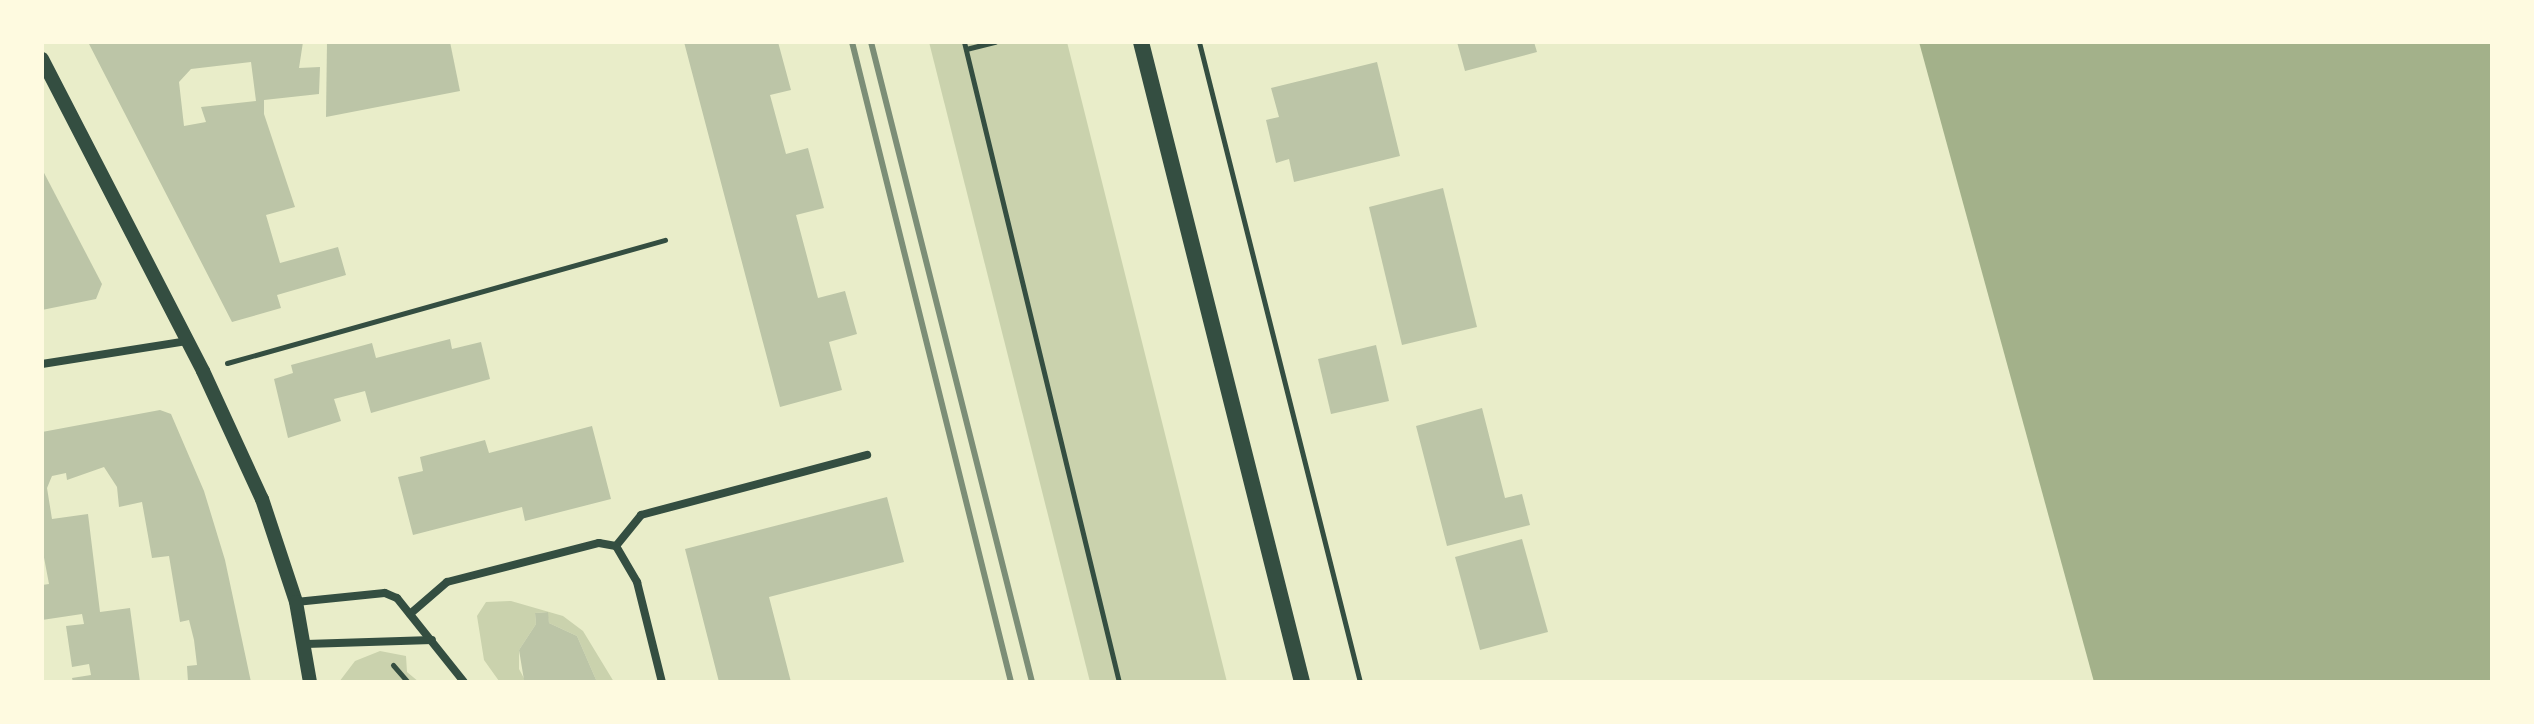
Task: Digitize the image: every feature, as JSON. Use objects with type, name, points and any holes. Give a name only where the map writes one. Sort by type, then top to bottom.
[{"type":"main road","points":[[1141,42],[1302,682]]},
{"type":"street","points":[[42,59],[188,341],[262,499],[296,602],[306,644],[310,682]]},
{"type":"street","points":[[42,364],[188,341]]},
{"type":"street","points":[[616,546],[641,515],[867,455]]},
{"type":"street","points":[[410,614],[447,582],[599,543],[616,546],[637,582],[662,682]]},
{"type":"street","points":[[296,602],[385,593],[410,614],[464,682]]},
{"type":"street","points":[[306,644],[432,640]]},
{"type":"path","points":[[995,42],[965,46],[1119,682]]},
{"type":"path","points":[[1199,42],[1360,682]]},
{"type":"path","points":[[203,371],[665,240]]},
{"type":"shaded area","points":[[929,42],[1067,42],[1227,682],[1090,682]]},
{"type":"shaded area","points":[[1919,42],[2492,42],[2492,682],[2094,682]]},
{"type":"shaded area","points":[[511,601],[563,616],[583,631],[614,682],[597,682],[577,636],[549,623],[547,612],[535,613],[536,624],[519,650],[519,669],[526,682],[499,681],[484,660],[477,616],[486,602]]},
{"type":"shaded area","points":[[380,651],[406,656],[407,672],[419,682],[339,682],[355,661]]},
{"type":"building","points":[[88,42],[303,42],[299,68],[320,67],[319,94],[264,100],[264,114],[295,207],[266,215],[280,263],[338,247],[346,275],[277,295],[281,308],[232,322]],"holes":[[[251,62],[256,101],[201,107],[206,122],[184,126],[179,82],[191,69]]]},
{"type":"building","points":[[327,42],[450,42],[460,91],[326,117]]},
{"type":"building","points":[[684,42],[778,42],[791,90],[770,95],[786,154],[808,148],[824,208],[796,215],[818,298],[845,291],[857,334],[829,342],[842,390],[780,407]]},
{"type":"building","points":[[1457,42],[1534,42],[1537,52],[1465,71]]},
{"type":"building","points":[[1377,62],[1400,156],[1294,182],[1289,159],[1276,163],[1266,120],[1279,117],[1271,88]]},
{"type":"building","points":[[42,169],[102,284],[96,299],[42,310]]},
{"type":"building","points":[[1443,188],[1477,327],[1402,345],[1369,207]]},
{"type":"building","points":[[450,339],[452,349],[481,342],[490,379],[371,413],[365,391],[334,399],[341,421],[288,438],[274,379],[293,373],[291,365],[372,343],[376,358]]},
{"type":"building","points":[[1376,345],[1389,401],[1331,414],[1318,359]]},
{"type":"building","points":[[1482,408],[1505,498],[1522,494],[1530,525],[1447,546],[1416,426]]},
{"type":"building","points":[[160,410],[171,414],[204,491],[225,560],[251,682],[188,682],[187,666],[197,665],[194,640],[189,620],[180,622],[169,556],[152,558],[142,502],[119,507],[117,487],[104,467],[67,480],[66,473],[52,476],[47,488],[52,519],[88,514],[100,612],[130,608],[140,682],[73,682],[72,678],[91,675],[89,664],[72,667],[66,626],[84,624],[82,614],[42,620],[42,585],[49,584],[42,547],[42,432]]},
{"type":"building","points":[[592,426],[611,499],[525,521],[522,507],[413,535],[398,477],[423,471],[420,457],[485,440],[489,453]]},
{"type":"building","points":[[887,497],[904,562],[769,597],[791,682],[719,682],[685,549]]},
{"type":"building","points":[[1522,539],[1548,632],[1480,650],[1455,557]]},
{"type":"building","points":[[548,612],[549,623],[577,636],[597,682],[524,680],[519,650],[536,624],[535,613]]},
{"type":"railway","points":[[852,42],[1011,682]]},
{"type":"railway","points":[[871,42],[1032,682]]}]
